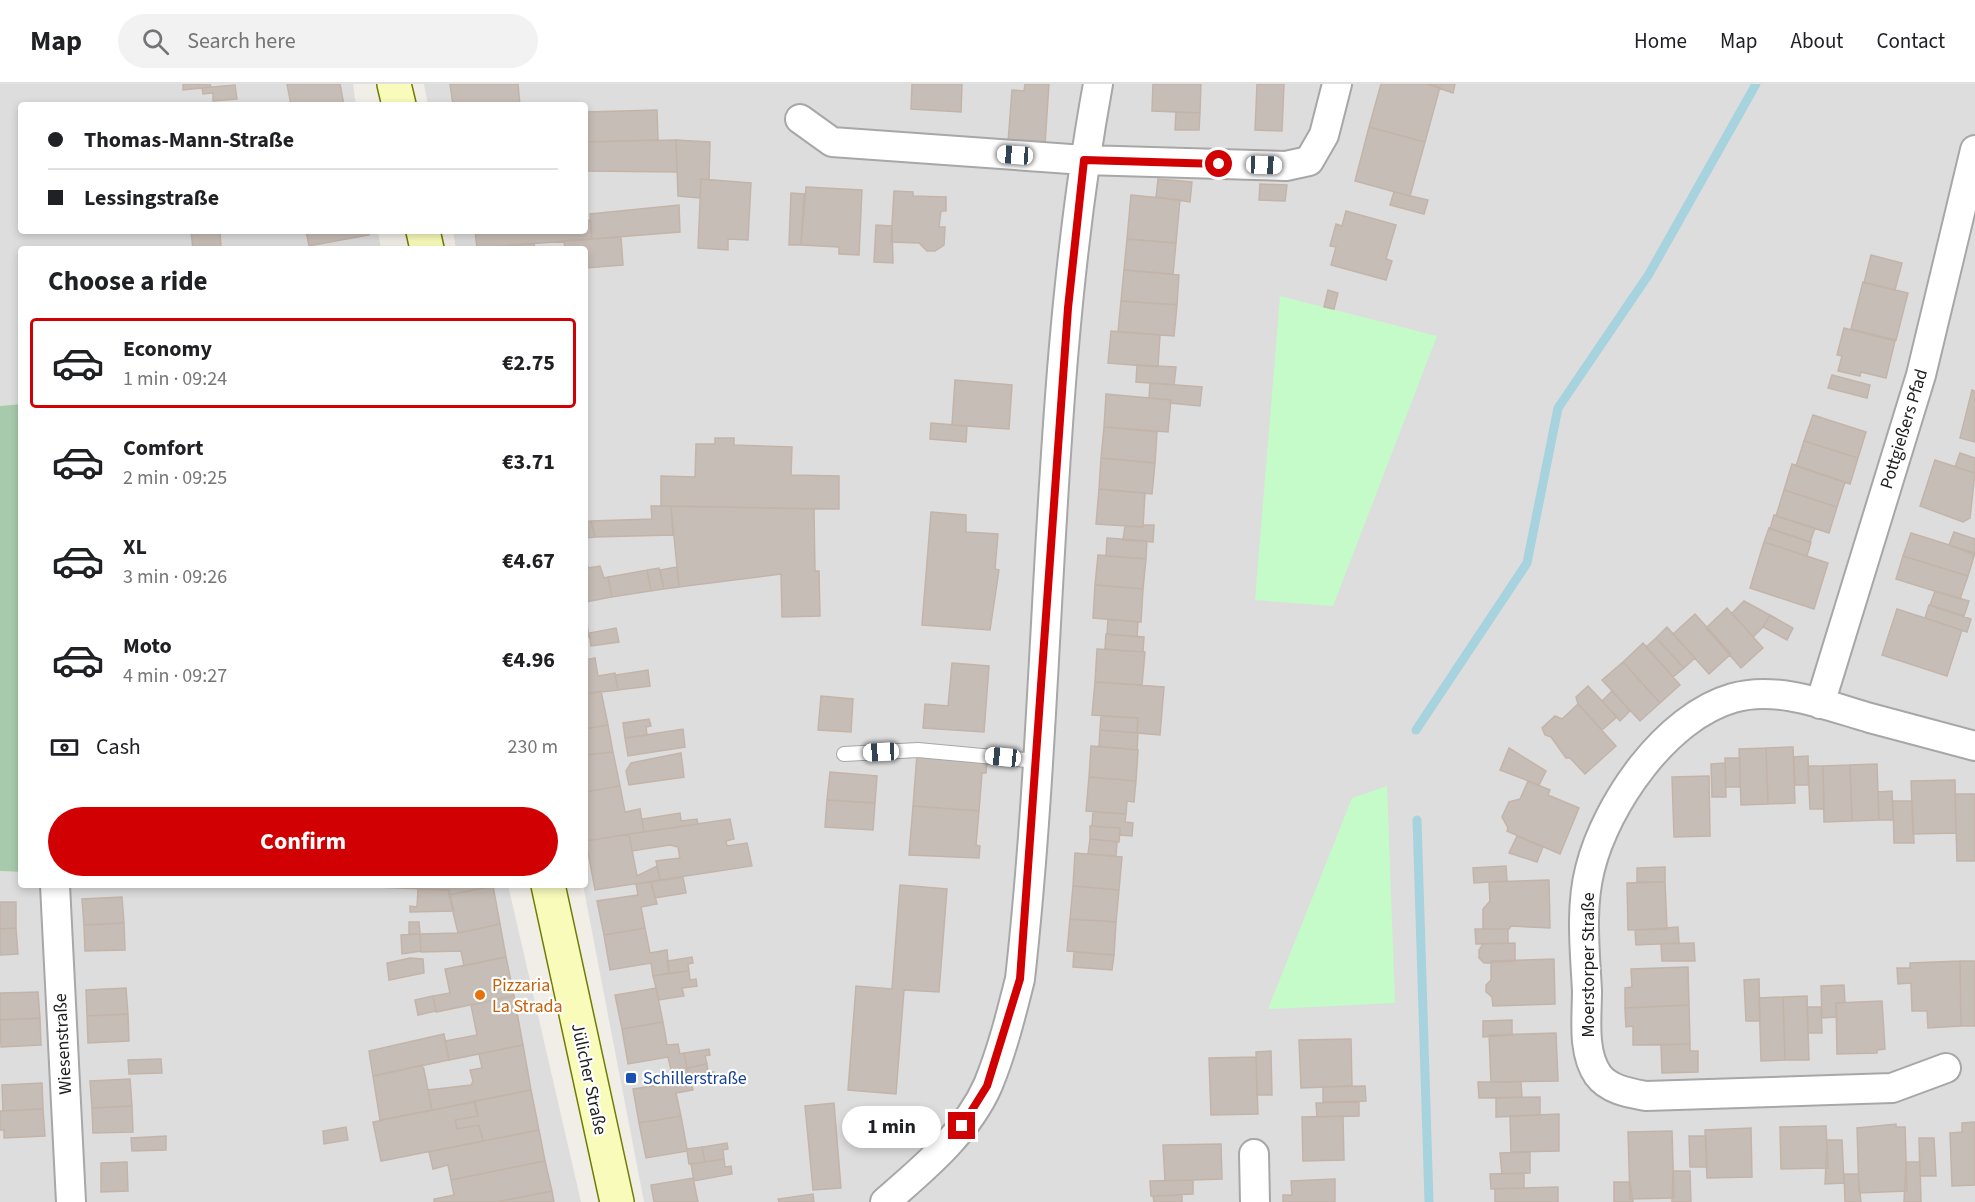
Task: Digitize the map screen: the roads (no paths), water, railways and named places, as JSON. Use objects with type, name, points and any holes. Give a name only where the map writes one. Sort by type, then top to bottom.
[{"type":"main road","points":[[394,84],[398,102]]},
{"type":"main road","name":"Jülicher Straße","points":[[549,888],[617,1202]]},
{"type":"street","points":[[885,1202],[918,1173],[971,1113],[987,1086],[1004,1037],[1020,979],[1068,308],[1084,160],[1098,84]]},
{"type":"street","points":[[800,119],[832,142],[1084,160],[1286,166],[1309,161],[1324,135],[1337,84]]},
{"type":"street","name":"Pottgießers Pfad","points":[[1820,704],[1921,375],[1975,150]]},
{"type":"street","name":"Moerstorper Straße","points":[[1946,1068],[1892,1088],[1646,1096],[1623,1092],[1599,1077],[1588,1050],[1584,906],[1590,868],[1608,822],[1632,779],[1663,742],[1695,717],[1733,698],[1776,694],[1975,746]]},
{"type":"street","name":"Wiesenstraße","points":[[55,888],[71,1202]]},
{"type":"street","points":[[1254,1154],[1255,1202]]},
{"type":"lane","points":[[844,754],[918,750],[1037,761]]},
{"type":"waterway","points":[[1416,730],[1527,563],[1558,408],[1649,274],[1756,84]]},
{"type":"waterway","points":[[1417,820],[1429,1202]]},
{"type":"place","name":"Pizzaria La Strada","points":[[480,995]]},
{"type":"place","name":"Schillerstraße","points":[[631,1078]]}]
